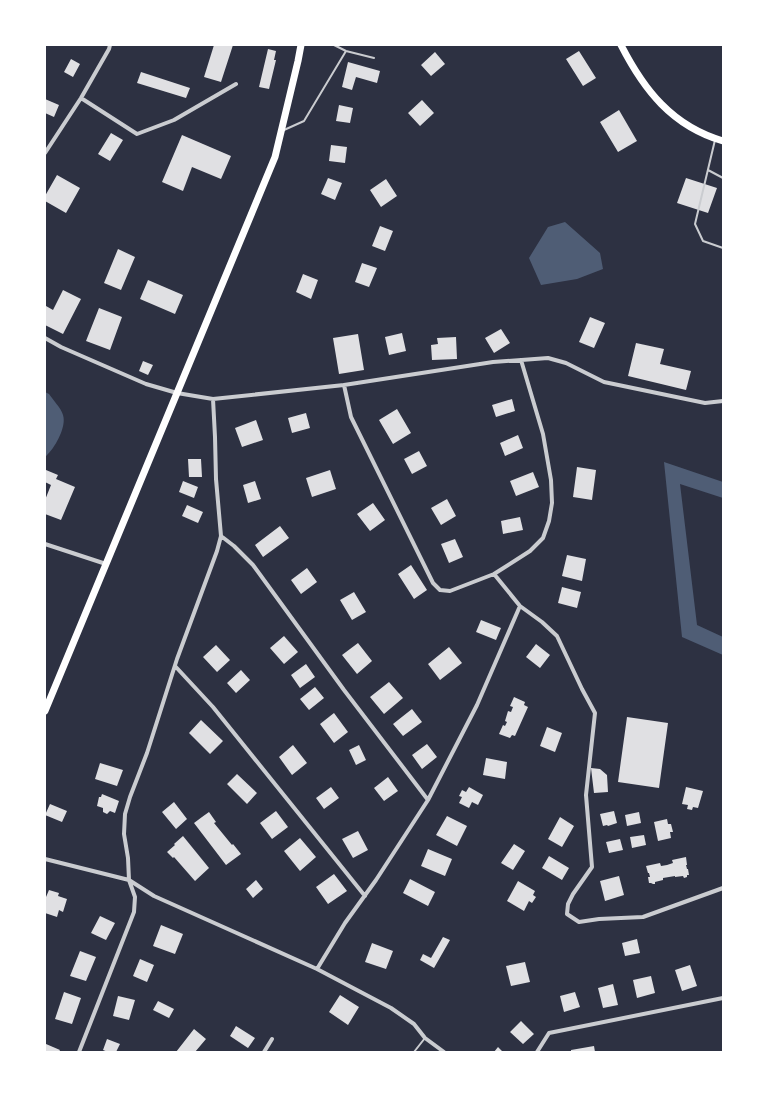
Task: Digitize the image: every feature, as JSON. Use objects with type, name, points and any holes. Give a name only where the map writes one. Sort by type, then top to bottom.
[{"type":"main road","points":[[45,711],[275,157],[301,45]]},
{"type":"main road","points":[[621,45],[631,65],[650,92],[670,113],[688,126],[709,137],[723,141]]},
{"type":"street","points":[[45,153],[81,98],[110,45]]},
{"type":"street","points":[[81,98],[137,134],[174,120],[236,84]]},
{"type":"street","points":[[45,338],[61,348],[139,381],[177,393],[213,399],[344,385],[493,362],[548,358],[566,363],[604,382],[705,403],[723,401]]},
{"type":"street","points":[[344,385],[351,417],[433,583],[440,590],[450,591],[494,574],[530,551],[543,538],[549,521],[552,503],[551,480],[543,434],[521,360]]},
{"type":"street","points":[[79,1052],[134,912],[135,898],[129,880],[128,858],[124,834],[125,814],[221,536],[216,479],[213,399]]},
{"type":"street","points":[[221,536],[234,546],[253,565],[344,690],[428,800]]},
{"type":"street","points":[[45,544],[106,564]]},
{"type":"street","points":[[494,574],[520,606],[542,622],[557,636],[595,713],[586,795],[592,867],[573,894],[568,904],[567,914],[579,922],[599,919],[643,918],[723,888]]},
{"type":"street","points":[[317,969],[345,923],[376,880],[428,800],[477,705],[520,606]]},
{"type":"street","points":[[175,666],[213,707],[365,896]]},
{"type":"street","points":[[45,859],[129,880],[154,896],[317,969],[391,1008],[414,1024],[425,1038],[444,1052]]},
{"type":"street","points":[[537,1052],[550,1033],[723,998]]},
{"type":"street","points":[[264,1052],[272,1039]]},
{"type":"lane","points":[[334,45],[346,51],[374,58]]},
{"type":"lane","points":[[282,131],[304,121],[346,51]]},
{"type":"lane","points":[[715,138],[695,224],[703,241],[723,248]]},
{"type":"lane","points":[[708,170],[723,178]]},
{"type":"lane","points":[[414,1052],[425,1038]]},
{"type":"water","points":[[565,222],[600,253],[603,269],[577,279],[541,285],[529,258],[548,227]]},
{"type":"water","points":[[45,392],[49,394],[59,407],[64,420],[59,438],[49,454],[45,457]]},
{"type":"water","points":[[664,462],[723,482],[723,498],[680,484],[697,625],[723,637],[723,655],[682,637]]},
{"type":"building","points":[[214,45],[233,45],[221,82],[204,77]]},
{"type":"building","points":[[268,49],[276,51],[274,60],[276,60],[269,89],[259,87]]},
{"type":"building","points":[[579,51],[596,78],[583,86],[566,59]]},
{"type":"building","points":[[435,52],[445,64],[431,76],[421,65]]},
{"type":"building","points":[[71,59],[80,64],[73,77],[64,72]]},
{"type":"building","points":[[348,62],[380,71],[377,83],[356,77],[352,90],[342,87]]},
{"type":"building","points":[[141,72],[190,88],[186,98],[137,83]]},
{"type":"building","points":[[45,99],[59,105],[54,117],[45,113]]},
{"type":"building","points":[[422,100],[434,113],[420,126],[408,113]]},
{"type":"building","points":[[339,105],[353,108],[350,123],[336,121]]},
{"type":"building","points":[[619,110],[637,141],[618,152],[600,122]]},
{"type":"building","points":[[111,133],[123,140],[110,161],[98,154]]},
{"type":"building","points":[[182,135],[231,156],[221,179],[192,167],[183,191],[162,182]]},
{"type":"building","points":[[331,145],[347,147],[345,163],[329,161]]},
{"type":"building","points":[[57,175],[80,188],[66,213],[45,201],[45,196]]},
{"type":"building","points":[[328,178],[342,183],[335,200],[321,194]]},
{"type":"building","points":[[686,178],[717,188],[708,213],[677,203]]},
{"type":"building","points":[[386,179],[397,196],[381,207],[370,190]]},
{"type":"building","points":[[380,226],[393,231],[385,251],[372,246]]},
{"type":"building","points":[[118,249],[135,257],[121,290],[104,283]]},
{"type":"building","points":[[362,263],[377,268],[369,287],[355,282]]},
{"type":"building","points":[[303,274],[318,280],[311,299],[296,292]]},
{"type":"building","points":[[148,280],[183,295],[175,314],[140,299]]},
{"type":"building","points":[[63,290],[81,299],[63,334],[45,325],[45,307],[46,306],[53,310]]},
{"type":"building","points":[[99,308],[122,317],[110,350],[86,341]]},
{"type":"building","points":[[590,317],[605,323],[594,348],[579,342]]},
{"type":"building","points":[[501,329],[510,343],[494,353],[485,338]]},
{"type":"building","points":[[402,333],[406,351],[389,355],[385,337]]},
{"type":"building","points":[[358,334],[364,370],[339,374],[333,338]]},
{"type":"building","points":[[456,337],[457,359],[432,360],[431,345],[438,344],[437,338]]},
{"type":"building","points":[[636,343],[664,349],[660,364],[691,371],[686,390],[628,376]]},
{"type":"building","points":[[143,361],[153,365],[148,375],[139,371]]},
{"type":"building","points":[[512,399],[515,411],[496,417],[492,405]]},
{"type":"building","points":[[397,409],[411,433],[393,444],[379,420]]},
{"type":"building","points":[[306,413],[310,428],[292,433],[288,418]]},
{"type":"building","points":[[256,420],[263,440],[242,447],[235,428]]},
{"type":"building","points":[[518,435],[523,448],[505,456],[500,443]]},
{"type":"building","points":[[419,451],[427,466],[412,474],[404,459]]},
{"type":"building","points":[[188,459],[201,459],[202,477],[189,477]]},
{"type":"building","points":[[577,467],[596,470],[592,500],[573,497]]},
{"type":"building","points":[[46,470],[58,475],[56,479],[75,487],[61,520],[45,514],[45,500],[51,485],[45,482]]},
{"type":"building","points":[[330,470],[336,489],[312,497],[306,478]]},
{"type":"building","points":[[533,472],[539,487],[516,496],[510,481]]},
{"type":"building","points":[[183,481],[198,487],[194,498],[179,492]]},
{"type":"building","points":[[255,481],[261,499],[248,503],[243,485]]},
{"type":"building","points":[[447,499],[456,516],[441,525],[431,508]]},
{"type":"building","points":[[373,503],[385,520],[370,531],[357,514]]},
{"type":"building","points":[[187,505],[203,512],[198,523],[182,516]]},
{"type":"building","points":[[520,517],[523,530],[503,534],[501,521]]},
{"type":"building","points":[[280,526],[289,538],[263,557],[255,545]]},
{"type":"building","points":[[455,539],[463,557],[449,563],[441,544]]},
{"type":"building","points":[[567,555],[586,559],[582,581],[562,576]]},
{"type":"building","points":[[411,565],[427,590],[414,599],[398,574]]},
{"type":"building","points":[[307,568],[317,582],[301,594],[291,580]]},
{"type":"building","points":[[562,587],[581,592],[577,608],[558,603]]},
{"type":"building","points":[[354,592],[366,612],[352,620],[340,600]]},
{"type":"building","points":[[481,620],[501,628],[496,640],[476,632]]},
{"type":"building","points":[[284,636],[298,652],[284,664],[270,648]]},
{"type":"building","points":[[358,643],[372,661],[357,674],[342,655]]},
{"type":"building","points":[[536,644],[550,655],[540,668],[526,657]]},
{"type":"building","points":[[216,645],[230,660],[217,672],[203,657]]},
{"type":"building","points":[[449,647],[462,663],[440,680],[428,664]]},
{"type":"building","points":[[306,664],[315,677],[300,688],[291,675]]},
{"type":"building","points":[[241,670],[250,680],[236,693],[227,683]]},
{"type":"building","points":[[389,682],[403,698],[384,714],[370,697]]},
{"type":"building","points":[[315,687],[324,698],[309,710],[300,699]]},
{"type":"building","points":[[514,697],[525,702],[524,705],[528,707],[515,736],[512,735],[510,738],[499,734],[503,725],[505,726],[507,722],[505,721],[508,711],[511,712],[513,707],[510,706]]},
{"type":"building","points":[[412,709],[422,722],[403,736],[393,724]]},
{"type":"building","points":[[334,713],[348,732],[334,743],[320,724]]},
{"type":"building","points":[[627,717],[668,723],[659,788],[618,782]]},
{"type":"building","points":[[201,720],[223,741],[210,754],[189,733]]},
{"type":"building","points":[[547,727],[562,733],[555,752],[540,746]]},
{"type":"building","points":[[427,744],[437,757],[422,769],[412,755]]},
{"type":"building","points":[[293,745],[307,763],[292,775],[279,757]]},
{"type":"building","points":[[359,745],[366,760],[356,765],[349,750]]},
{"type":"building","points":[[486,758],[507,762],[505,779],[483,775]]},
{"type":"building","points":[[100,763],[123,770],[117,786],[95,779]]},
{"type":"building","points":[[591,768],[600,769],[607,775],[608,792],[594,793]]},
{"type":"building","points":[[237,774],[257,793],[247,804],[227,784]]},
{"type":"building","points":[[388,777],[398,791],[384,801],[374,788]]},
{"type":"building","points":[[331,787],[339,798],[324,809],[316,798]]},
{"type":"building","points":[[469,787],[483,795],[478,805],[472,802],[469,808],[459,803],[462,797],[459,796],[462,790],[466,792]]},
{"type":"building","points":[[686,787],[703,791],[698,808],[693,807],[692,810],[687,809],[688,805],[682,804]]},
{"type":"building","points":[[102,794],[119,801],[115,813],[110,811],[107,814],[103,812],[103,808],[97,806],[99,797],[101,797]]},
{"type":"building","points":[[174,802],[187,819],[176,829],[162,812]]},
{"type":"building","points":[[50,804],[67,811],[62,822],[45,815]]},
{"type":"building","points":[[276,811],[288,827],[272,839],[260,823]]},
{"type":"building","points":[[614,811],[617,823],[603,826],[600,814]]},
{"type":"building","points":[[209,812],[216,822],[214,823],[241,854],[226,865],[194,823]]},
{"type":"building","points":[[639,812],[641,823],[627,826],[625,815]]},
{"type":"building","points":[[447,816],[467,826],[457,846],[436,835]]},
{"type":"building","points":[[560,817],[574,826],[562,847],[548,839]]},
{"type":"building","points":[[667,819],[668,824],[671,824],[673,832],[670,832],[671,838],[658,841],[654,822]]},
{"type":"building","points":[[358,831],[368,850],[353,858],[342,839]]},
{"type":"building","points":[[644,835],[646,845],[632,848],[630,837]]},
{"type":"building","points":[[183,836],[209,868],[195,881],[174,857],[173,858],[167,852]]},
{"type":"building","points":[[300,838],[316,857],[300,871],[284,851]]},
{"type":"building","points":[[620,839],[623,850],[609,853],[606,842]]},
{"type":"building","points":[[514,844],[525,851],[513,870],[501,863]]},
{"type":"building","points":[[428,849],[452,859],[445,876],[421,866]]},
{"type":"building","points":[[549,856],[569,868],[562,880],[542,868]]},
{"type":"building","points":[[686,857],[686,865],[689,875],[687,875],[687,877],[684,878],[683,876],[675,876],[663,878],[663,880],[655,882],[655,884],[649,883],[648,877],[650,877],[646,866],[660,863],[661,866],[667,865],[673,863],[672,860]]},
{"type":"building","points":[[334,874],[347,891],[328,904],[316,887]]},
{"type":"building","points":[[619,876],[624,895],[605,901],[600,881]]},
{"type":"building","points":[[410,879],[435,892],[428,906],[403,893]]},
{"type":"building","points":[[256,880],[263,889],[253,898],[246,889]]},
{"type":"building","points":[[518,881],[535,891],[533,895],[536,897],[532,903],[529,901],[524,911],[507,901]]},
{"type":"building","points":[[49,890],[59,893],[58,896],[67,899],[63,912],[59,910],[57,917],[45,913],[45,897]]},
{"type":"building","points":[[100,916],[115,923],[106,940],[91,933]]},
{"type":"building","points":[[161,925],[183,934],[175,954],[153,946]]},
{"type":"building","points":[[443,937],[450,940],[434,968],[420,960],[423,954],[431,958]]},
{"type":"building","points":[[637,939],[640,953],[625,956],[622,943]]},
{"type":"building","points":[[372,943],[393,951],[386,969],[365,962]]},
{"type":"building","points":[[80,951],[96,957],[86,981],[70,976]]},
{"type":"building","points":[[140,959],[154,965],[147,982],[133,976]]},
{"type":"building","points":[[525,962],[530,982],[511,986],[506,966]]},
{"type":"building","points":[[690,965],[697,986],[682,991],[675,970]]},
{"type":"building","points":[[651,976],[655,993],[637,998],[633,980]]},
{"type":"building","points":[[613,984],[618,1005],[603,1008],[598,988]]},
{"type":"building","points":[[64,992],[81,998],[72,1024],[55,1019]]},
{"type":"building","points":[[575,992],[580,1007],[564,1012],[560,996]]},
{"type":"building","points":[[340,995],[359,1007],[348,1025],[329,1012]]},
{"type":"building","points":[[118,996],[135,1000],[129,1020],[113,1016]]},
{"type":"building","points":[[158,1001],[174,1009],[169,1018],[153,1010]]},
{"type":"building","points":[[521,1021],[534,1034],[523,1044],[510,1032]]},
{"type":"building","points":[[236,1026],[255,1038],[248,1048],[230,1036]]},
{"type":"building","points":[[194,1029],[206,1039],[195,1052],[176,1052]]},
{"type":"building","points":[[107,1039],[120,1044],[116,1052],[108,1052],[103,1050]]},
{"type":"building","points":[[46,1044],[60,1050],[59,1052],[45,1052]]},
{"type":"building","points":[[594,1046],[595,1052],[571,1052],[571,1050]]},
{"type":"building","points":[[498,1047],[503,1052],[494,1052]]}]
